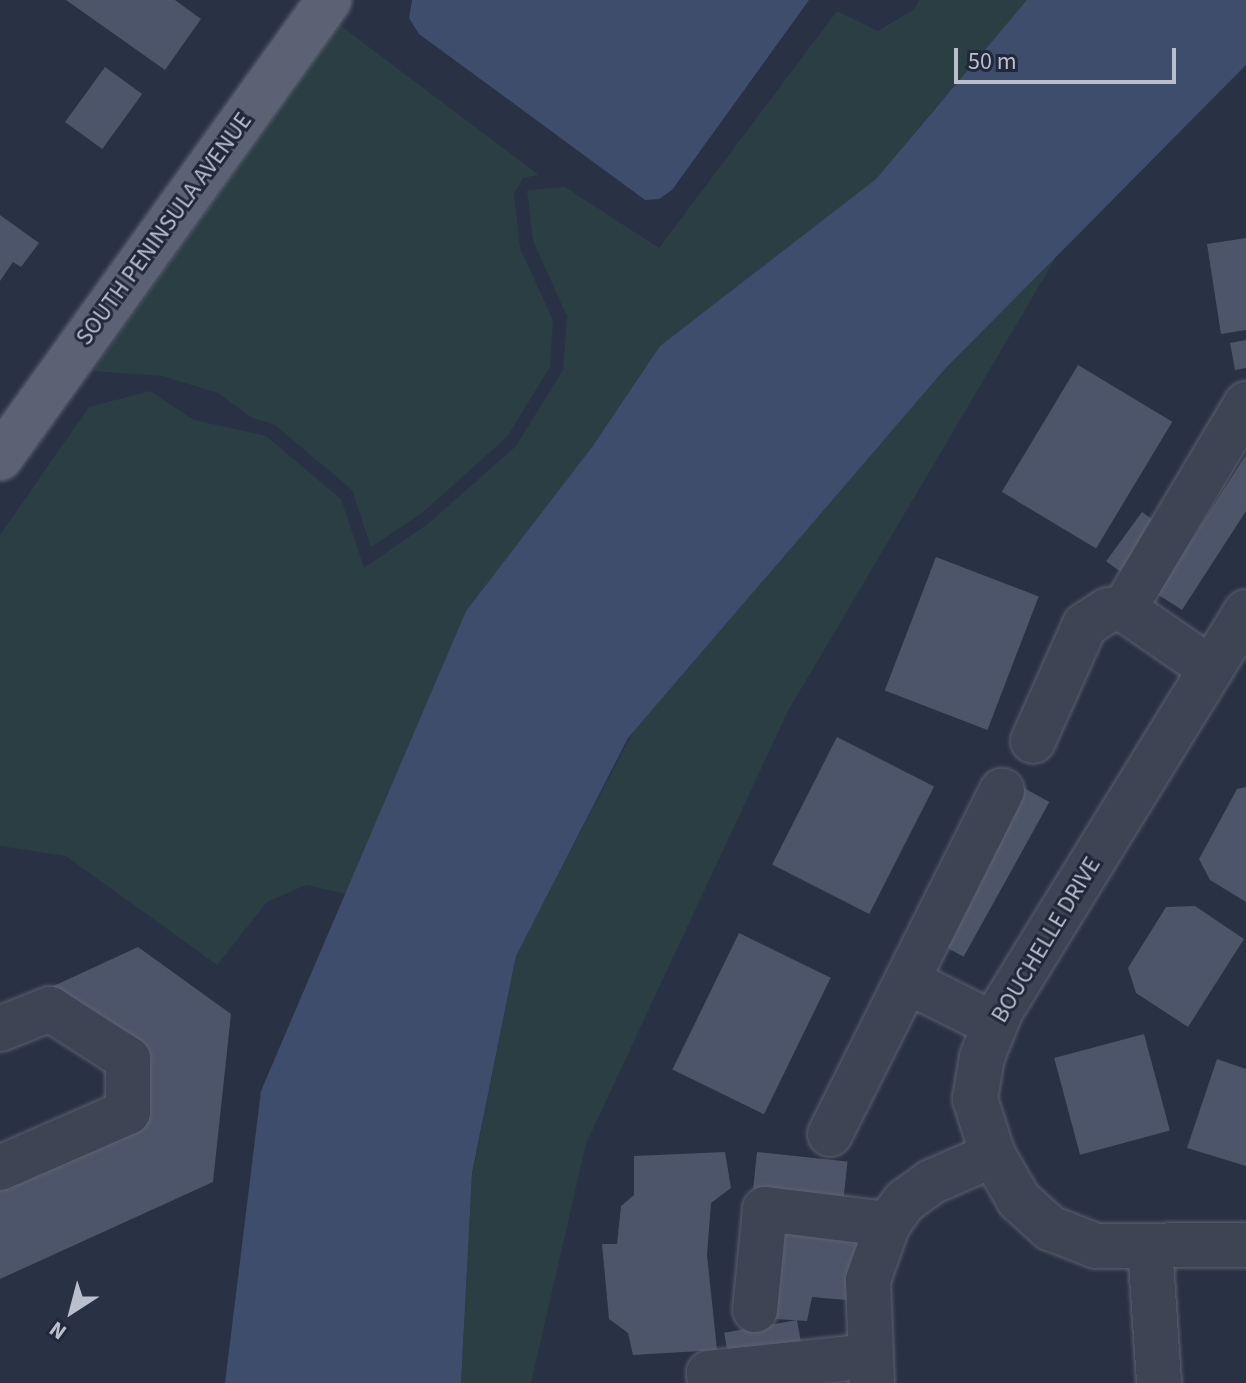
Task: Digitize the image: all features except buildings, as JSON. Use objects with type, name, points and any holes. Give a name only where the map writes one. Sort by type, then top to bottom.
[{"type":"main road","name":"SOUTH PENINSULA AVENUE","points":[[0,458],[329,0]]},
{"type":"street","points":[[1124,609],[1246,404]]},
{"type":"street","points":[[1033,741],[1085,625],[1108,610],[1124,609],[1211,669]]},
{"type":"street","name":"BOUCHELLE DRIVE","points":[[1246,612],[995,1025],[982,1057],[975,1099],[993,1155],[1019,1200],[1050,1228],[1096,1246],[1246,1245]]},
{"type":"street","points":[[830,1134],[1002,791]]},
{"type":"street","points":[[907,981],[995,1025]]},
{"type":"street","points":[[0,1029],[50,1009],[128,1059],[128,1112],[0,1168]]},
{"type":"street","points":[[710,1383],[709,1373],[872,1370],[868,1280],[888,1224],[905,1201],[931,1182],[993,1155]]},
{"type":"street","points":[[755,1310],[765,1209],[888,1224]]},
{"type":"street","points":[[1150,1246],[1159,1383]]},
{"type":"shaded area","points":[[919,0],[1074,0],[942,100],[876,179],[660,346],[592,447],[466,611],[346,894],[306,885],[267,902],[217,965],[66,856],[0,846],[0,535],[89,407],[150,391],[194,420],[266,436],[341,499],[364,568],[429,523],[516,446],[563,370],[567,316],[533,241],[527,190],[565,187],[659,248],[837,11],[878,31],[914,9]]},
{"type":"shaded area","points":[[333,20],[539,175],[523,178],[514,194],[520,248],[553,320],[550,367],[507,437],[422,513],[371,547],[352,490],[275,425],[252,418],[218,393],[162,376],[93,371],[258,137]]},
{"type":"shaded area","points":[[1058,254],[788,711],[586,1144],[531,1383],[461,1383],[472,1175],[517,952],[633,732],[944,370]]},
{"type":"water","points":[[412,0],[809,0],[672,190],[659,199],[645,200],[419,34],[409,18]]},
{"type":"water","points":[[1027,0],[1246,0],[1246,65],[944,370],[628,738],[516,956],[472,1173],[461,1383],[225,1383],[261,1091],[466,611],[592,447],[660,346],[876,179]]}]
